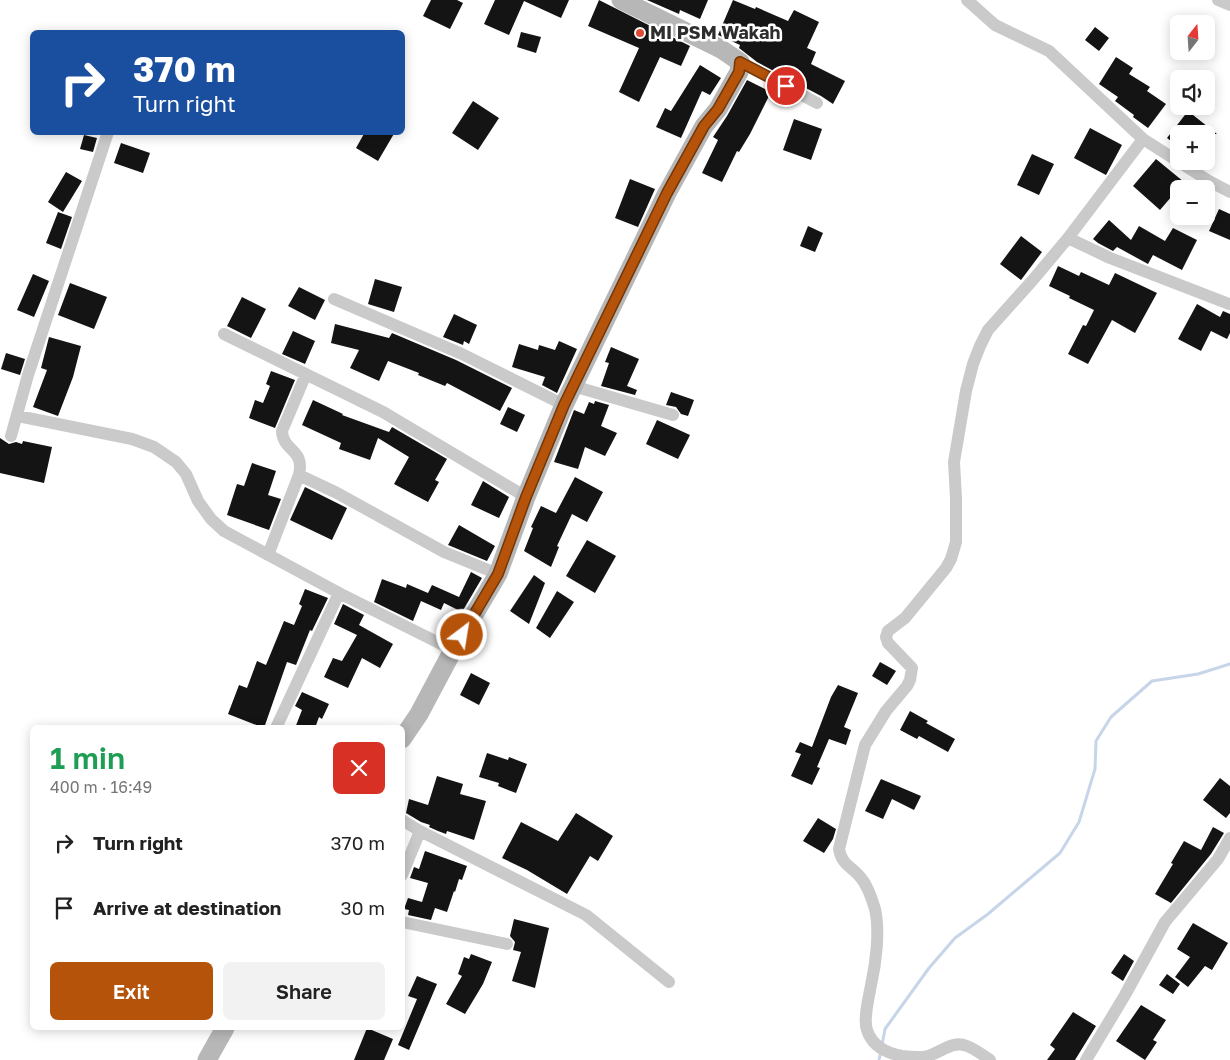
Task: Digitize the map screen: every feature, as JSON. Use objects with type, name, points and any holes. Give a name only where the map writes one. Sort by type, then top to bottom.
[{"type":"street","points":[[967,0],[995,24],[1049,51],[1143,138],[1230,192]]},
{"type":"street","points":[[1218,0],[1230,5]]},
{"type":"street","points":[[627,1],[721,49],[740,62],[817,102]]},
{"type":"street","points":[[405,735],[419,714],[453,650],[498,574],[526,497],[564,405],[667,193],[704,126],[718,109],[739,72],[740,62]]},
{"type":"street","points":[[11,436],[28,375],[107,135]]},
{"type":"street","points":[[990,1060],[968,1046],[960,1044],[954,1044],[928,1056],[902,1056],[881,1048],[866,1029],[867,1009],[874,971],[877,922],[871,898],[861,878],[840,858],[839,849],[865,745],[886,711],[907,686],[912,674],[912,668],[888,643],[886,637],[888,631],[905,618],[946,568],[956,542],[954,462],[966,391],[980,346],[988,330],[1032,282],[1068,238],[1143,138]]},
{"type":"street","points":[[1068,238],[1110,258],[1229,304]]},
{"type":"street","points":[[334,299],[462,354],[564,405]]},
{"type":"street","points":[[224,334],[383,412],[526,497]]},
{"type":"street","points":[[268,555],[300,476],[301,466],[299,457],[282,438],[282,431],[306,374]]},
{"type":"street","points":[[573,386],[673,415]]},
{"type":"street","points":[[18,416],[132,439],[154,446],[176,462],[186,474],[198,501],[210,519],[224,531],[339,593],[453,650]]},
{"type":"street","points":[[300,476],[338,493],[444,552],[498,574]]},
{"type":"street","points":[[277,725],[339,593]]},
{"type":"street","points":[[405,822],[586,914],[669,982]]},
{"type":"street","points":[[405,868],[420,831]]},
{"type":"street","points":[[1086,1060],[1125,995],[1165,922],[1218,859],[1230,838]]},
{"type":"street","points":[[405,923],[507,944]]},
{"type":"street","points":[[207,1060],[224,1030]]},
{"type":"building","points":[[431,0],[457,0],[463,3],[450,29],[423,16]]},
{"type":"building","points":[[495,0],[569,0],[561,18],[524,1],[509,35],[484,24]]},
{"type":"building","name":"MI PSM Wakah","points":[[599,0],[690,46],[681,66],[660,57],[639,102],[619,92],[639,48],[588,26]]},
{"type":"building","points":[[647,0],[708,0],[700,19],[680,10],[679,14]]},
{"type":"building","points":[[733,0],[755,9],[756,7],[788,21],[794,10],[819,22],[807,48],[816,52],[811,64],[845,81],[833,104],[757,62],[739,48],[740,45],[718,35]]},
{"type":"building","points":[[1095,27],[1109,38],[1099,51],[1085,40]]},
{"type":"building","points":[[521,32],[541,37],[536,53],[517,47]]},
{"type":"building","points":[[1116,57],[1133,68],[1129,74],[1150,87],[1147,91],[1166,104],[1148,128],[1115,101],[1118,97],[1099,84]]},
{"type":"building","points":[[700,65],[721,78],[710,95],[702,91],[681,138],[656,127],[665,108],[671,111]]},
{"type":"building","points":[[747,80],[771,92],[750,134],[739,152],[737,151],[722,182],[702,173],[718,140],[713,137]]},
{"type":"building","points":[[473,101],[499,118],[478,150],[452,133]]},
{"type":"building","points":[[1185,115],[1193,115],[1206,125],[1177,125]]},
{"type":"building","points":[[794,119],[822,129],[811,160],[783,150]]},
{"type":"building","points":[[1090,128],[1122,145],[1106,175],[1074,158]]},
{"type":"building","points":[[84,135],[97,138],[93,152],[80,149]]},
{"type":"building","points":[[363,135],[393,135],[378,161],[356,148]]},
{"type":"building","points":[[121,143],[150,153],[143,173],[114,163]]},
{"type":"building","points":[[1032,154],[1054,164],[1039,195],[1017,185]]},
{"type":"building","points":[[1156,159],[1182,180],[1170,180],[1170,198],[1160,210],[1133,186]]},
{"type":"building","points":[[66,172],[82,181],[63,212],[48,202]]},
{"type":"building","points":[[630,179],[655,189],[638,227],[615,218]]},
{"type":"building","points":[[1219,209],[1230,214],[1230,240],[1209,231],[1212,225],[1215,225],[1215,218]]},
{"type":"building","points":[[58,212],[72,217],[61,249],[46,243]]},
{"type":"building","points":[[1109,220],[1131,240],[1139,226],[1165,241],[1173,228],[1197,240],[1182,270],[1153,255],[1148,264],[1117,247],[1113,251],[1093,239]]},
{"type":"building","points":[[808,226],[823,233],[815,252],[800,246]]},
{"type":"building","points":[[1021,236],[1042,252],[1021,280],[1000,264]]},
{"type":"building","points":[[1058,266],[1079,276],[1081,272],[1109,285],[1115,273],[1157,293],[1135,333],[1112,320],[1088,364],[1068,354],[1083,325],[1086,326],[1094,310],[1049,286]]},
{"type":"building","points":[[33,274],[49,281],[34,317],[17,310]]},
{"type":"building","points":[[375,279],[402,287],[394,312],[368,304]]},
{"type":"building","points":[[70,283],[107,297],[94,329],[58,315]]},
{"type":"building","points":[[299,287],[325,300],[315,320],[288,306]]},
{"type":"building","points":[[242,297],[266,309],[251,338],[227,326]]},
{"type":"building","points":[[1197,304],[1220,317],[1223,311],[1230,314],[1230,333],[1227,339],[1211,331],[1201,351],[1178,339]]},
{"type":"building","points":[[454,314],[477,325],[469,344],[464,341],[463,345],[443,337]]},
{"type":"building","points":[[335,324],[389,338],[392,333],[456,360],[512,388],[500,411],[447,383],[445,386],[388,361],[379,381],[350,368],[359,350],[331,343]]},
{"type":"building","points":[[293,331],[315,341],[305,364],[282,354]]},
{"type":"building","points":[[49,337],[81,346],[73,377],[58,416],[33,407],[47,370],[41,368]]},
{"type":"building","points":[[559,341],[577,349],[557,393],[542,385],[545,377],[512,367],[519,344],[538,350],[539,345],[555,350]]},
{"type":"building","points":[[611,347],[639,359],[627,386],[637,390],[635,395],[601,386],[609,363],[605,362]]},
{"type":"building","points":[[6,353],[25,359],[20,375],[1,369]]},
{"type":"building","points":[[271,371],[295,380],[275,428],[249,418],[255,400],[263,403],[270,386],[266,384]]},
{"type":"building","points":[[671,392],[694,400],[688,416],[681,414],[676,407],[666,405]]},
{"type":"building","points":[[313,400],[342,415],[389,432],[392,427],[447,459],[435,480],[439,482],[428,502],[394,484],[409,457],[378,438],[370,460],[339,449],[341,443],[302,425]]},
{"type":"building","points":[[595,401],[609,405],[601,426],[617,433],[605,456],[585,447],[578,469],[554,462],[574,410],[584,414],[589,402],[594,404]]},
{"type":"building","points":[[508,407],[525,415],[517,432],[500,424]]},
{"type":"building","points":[[657,420],[690,435],[678,459],[646,444]]},
{"type":"building","points":[[0,438],[9,444],[16,442],[22,444],[23,441],[52,447],[44,483],[0,473]]},
{"type":"building","points":[[252,463],[276,471],[268,495],[281,499],[269,530],[227,515],[237,484],[244,486]]},
{"type":"building","points":[[575,477],[603,492],[587,522],[572,514],[557,546],[559,547],[551,567],[524,551],[533,528],[531,527],[541,506],[556,513]]},
{"type":"building","points":[[483,481],[509,497],[499,518],[471,505]]},
{"type":"building","points":[[305,487],[347,508],[332,540],[290,520]]},
{"type":"building","points":[[459,525],[495,546],[487,561],[448,545]]},
{"type":"building","points":[[587,540],[616,556],[595,593],[566,576]]},
{"type":"building","points":[[471,572],[482,578],[462,612],[444,603],[441,610],[421,601],[413,621],[374,602],[382,579],[406,588],[407,584],[428,593],[432,585],[459,597]]},
{"type":"building","points":[[534,575],[545,583],[529,624],[510,611]]},
{"type":"building","points":[[305,589],[328,598],[312,631],[310,630],[296,665],[287,662],[265,725],[256,725],[228,714],[239,685],[247,688],[257,661],[266,665],[284,621],[294,625],[302,606],[299,604]]},
{"type":"building","points":[[557,591],[574,602],[550,638],[536,628]]},
{"type":"building","points":[[343,604],[364,615],[359,625],[393,644],[380,668],[362,658],[348,688],[324,677],[333,658],[342,661],[357,635],[334,624]]},
{"type":"building","points":[[880,662],[896,671],[887,685],[872,676]]},
{"type":"building","points":[[471,673],[490,683],[479,705],[460,695]]},
{"type":"building","points":[[838,685],[858,693],[844,727],[851,730],[846,745],[829,739],[817,767],[820,768],[812,785],[791,776],[801,754],[795,752],[800,742],[812,747],[831,697]]},
{"type":"building","points":[[302,692],[329,704],[322,719],[319,717],[316,725],[296,725],[302,710],[295,706]]},
{"type":"building","points":[[910,711],[928,721],[926,723],[955,739],[948,752],[919,736],[917,739],[900,730]]},
{"type":"building","points":[[487,753],[508,760],[509,757],[527,764],[516,793],[498,786],[499,783],[479,777]]},
{"type":"building","points":[[437,776],[463,784],[460,794],[486,801],[474,840],[447,831],[446,834],[438,831],[406,813],[409,799],[428,805]]},
{"type":"building","points":[[1220,778],[1230,786],[1230,813],[1226,818],[1203,800]]},
{"type":"building","points":[[881,779],[921,796],[914,810],[892,799],[883,819],[865,811]]},
{"type":"building","points":[[576,813],[613,836],[598,861],[590,856],[567,894],[527,870],[502,858],[521,822],[558,841]]},
{"type":"building","points":[[818,818],[836,829],[833,839],[824,853],[803,841]]},
{"type":"building","points":[[1213,827],[1224,833],[1211,854],[1171,903],[1155,894],[1184,841],[1201,850]]},
{"type":"building","points":[[425,851],[467,866],[462,880],[459,879],[447,912],[435,908],[431,920],[408,915],[409,910],[405,909],[408,898],[422,902],[428,883],[410,878],[414,867],[419,869]]},
{"type":"building","points":[[514,919],[549,928],[535,988],[512,981],[521,952],[513,950],[515,942],[510,936]]},
{"type":"building","points":[[1193,923],[1228,943],[1212,970],[1205,966],[1188,987],[1175,977],[1190,957],[1177,949]]},
{"type":"building","points":[[471,954],[492,962],[483,984],[465,1014],[446,1004],[462,976],[458,974],[464,957],[469,959]]},
{"type":"building","points":[[1124,954],[1134,961],[1123,981],[1111,973]]},
{"type":"building","points":[[1167,974],[1180,984],[1173,994],[1159,985]]},
{"type":"building","points":[[417,976],[437,984],[409,1050],[398,1045],[417,999],[408,996]]},
{"type":"building","points":[[1141,1005],[1166,1020],[1153,1040],[1157,1042],[1145,1060],[1116,1041]]},
{"type":"building","points":[[1073,1012],[1096,1026],[1075,1060],[1047,1060],[1055,1049],[1050,1045]]},
{"type":"building","points":[[366,1030],[372,1030],[393,1039],[384,1060],[354,1060]]},
{"type":"waterway","points":[[882,1045],[885,1029],[929,968],[955,938],[988,914],[1060,853],[1079,822],[1095,769],[1096,741],[1111,717],[1152,681],[1198,674],[1230,664]]},
{"type":"waterway","points":[[879,1060],[881,1051]]},
{"type":"place","name":"MI PSM Wakah","points":[[640,33]]},
{"type":"route","points":[[462,635],[498,574],[526,497],[564,405],[667,193],[704,126],[718,109],[739,72],[740,62],[786,86]]}]
